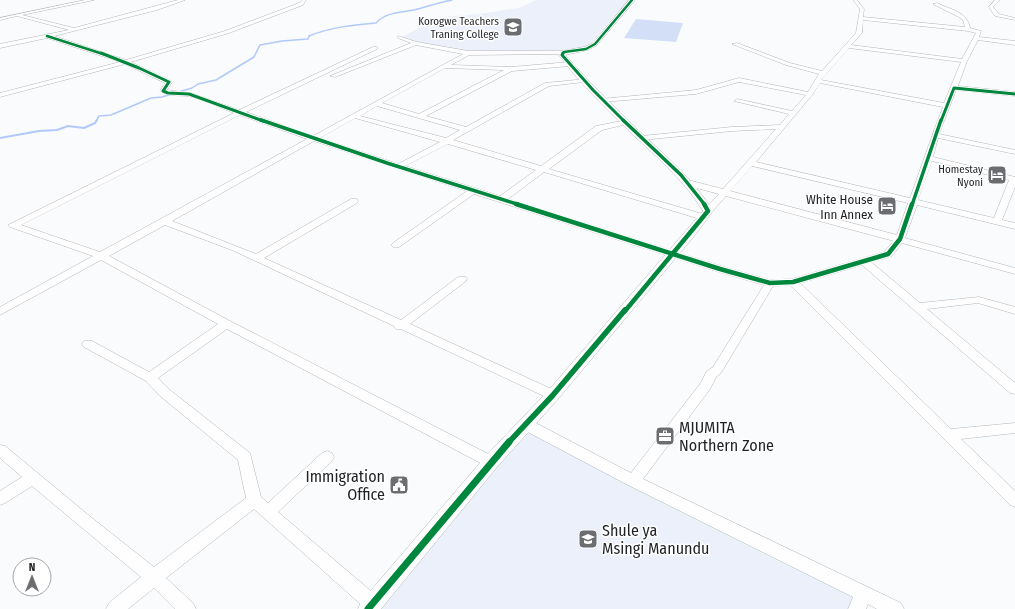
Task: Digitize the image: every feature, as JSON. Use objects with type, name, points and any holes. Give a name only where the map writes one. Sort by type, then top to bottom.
[{"type":"street","points":[[0,19],[92,0]]},
{"type":"street","points":[[0,46],[73,30],[155,9],[183,0]]},
{"type":"street","points":[[0,95],[180,48],[239,29],[301,4],[303,0]]},
{"type":"street","points":[[400,37],[416,43],[468,53],[564,52],[586,49],[595,44],[616,16],[632,0]]},
{"type":"street","points":[[88,344],[150,378],[165,393],[245,457],[254,500],[370,606],[491,462],[554,395],[691,233],[705,214],[810,94],[823,74],[859,34],[862,9],[855,0]]},
{"type":"street","points":[[998,0],[992,7],[997,15],[1015,19]]},
{"type":"street","points":[[935,4],[965,18],[968,29]]},
{"type":"street","points":[[16,15],[73,30]]},
{"type":"street","points":[[47,36],[126,61],[169,82],[163,91],[168,93],[189,94],[313,140],[720,269],[770,283],[793,282],[888,254],[900,239],[912,201],[929,158],[935,135],[964,61],[979,32],[968,29],[861,18]]},
{"type":"street","points":[[976,38],[1015,43]]},
{"type":"street","points":[[328,78],[416,43]]},
{"type":"street","points":[[735,44],[788,64],[823,74]]},
{"type":"street","points":[[848,46],[964,61]]},
{"type":"street","points":[[375,48],[239,113],[13,225],[101,256],[226,324],[491,462]]},
{"type":"street","points":[[564,52],[562,55],[584,80],[624,122],[688,183],[702,200],[705,214]]},
{"type":"street","points":[[0,312],[313,140],[442,66],[468,53]]},
{"type":"street","points":[[364,54],[382,56]]},
{"type":"street","points":[[442,66],[511,69],[570,64]]},
{"type":"street","points":[[421,116],[511,69]]},
{"type":"street","points":[[398,167],[467,130],[547,84],[584,80]]},
{"type":"street","points":[[603,100],[696,92],[739,80],[810,94]]},
{"type":"street","points":[[818,80],[947,106]]},
{"type":"street","points":[[954,88],[1015,94]]},
{"type":"street","points":[[738,101],[793,113]]},
{"type":"street","points":[[377,104],[467,130]]},
{"type":"street","points":[[354,116],[447,141],[542,170],[705,214]]},
{"type":"street","points":[[501,200],[599,128],[624,122]]},
{"type":"street","points":[[642,138],[732,129],[781,127]]},
{"type":"street","points":[[935,135],[1015,152]]},
{"type":"street","points":[[929,158],[1014,179],[997,221]]},
{"type":"street","points":[[750,163],[1015,226]]},
{"type":"street","points":[[688,183],[1015,271]]},
{"type":"street","points":[[396,245],[473,191]]},
{"type":"street","points":[[256,258],[354,201]]},
{"type":"street","points":[[164,221],[235,248],[400,326],[554,395]]},
{"type":"street","points":[[864,261],[1015,390]]},
{"type":"street","points":[[400,326],[462,279]]},
{"type":"street","points":[[793,282],[1015,501]]},
{"type":"street","points":[[633,482],[705,386],[711,374],[717,370],[770,283]]},
{"type":"street","points":[[918,307],[979,300],[1015,311]]},
{"type":"street","points":[[150,378],[226,324]]},
{"type":"street","points":[[527,425],[860,601],[895,609]]},
{"type":"street","points":[[948,435],[1015,428]]},
{"type":"street","points":[[0,450],[86,523],[154,576],[187,609]]},
{"type":"street","points":[[268,512],[327,457]]},
{"type":"street","points":[[0,499],[33,477]]},
{"type":"street","points":[[115,609],[154,576],[254,500]]},
{"type":"shaded area","name":"Korogwe Teachers Traning College","points":[[537,0],[629,0],[592,43],[588,46],[574,50],[469,52],[418,42],[402,37],[440,17],[478,14],[519,8]]},
{"type":"shaded area","points":[[636,19],[683,23],[676,42],[624,38]]},
{"type":"shaded area","points":[[530,430],[856,594],[850,609],[377,609],[497,465]]},
{"type":"waterway","points":[[96,121],[99,116],[111,115],[151,98],[162,97],[192,88],[198,84],[216,80],[254,57],[260,45],[282,41],[308,39],[309,36],[326,30],[376,23],[380,19],[390,14],[418,9],[452,0]]},
{"type":"waterway","points":[[0,138],[39,131],[57,130],[68,126],[84,128],[95,123],[97,120]]},
{"type":"cycle path","points":[[368,609],[491,462],[553,395],[708,211],[681,175],[609,106],[562,55],[564,52],[586,49],[595,44],[632,0]]},
{"type":"cycle path","points":[[47,36],[109,56],[169,82],[163,91],[168,93],[189,94],[320,141],[387,163],[720,269],[770,283],[793,282],[888,254],[900,239],[929,158],[936,133],[954,88],[1015,94]]},
{"type":"place","name":"Korogwe Teachers Traning College","points":[[513,27]]},
{"type":"place","name":"Homestay Nyoni","points":[[997,175]]},
{"type":"place","name":"White House Inn Annex","points":[[887,206]]},
{"type":"place","name":"MJUMITA Northern Zone","points":[[665,436]]},
{"type":"place","name":"Immigration Office","points":[[399,485]]},
{"type":"place","name":"Shule ya Msingi Manundu","points":[[588,539]]}]
